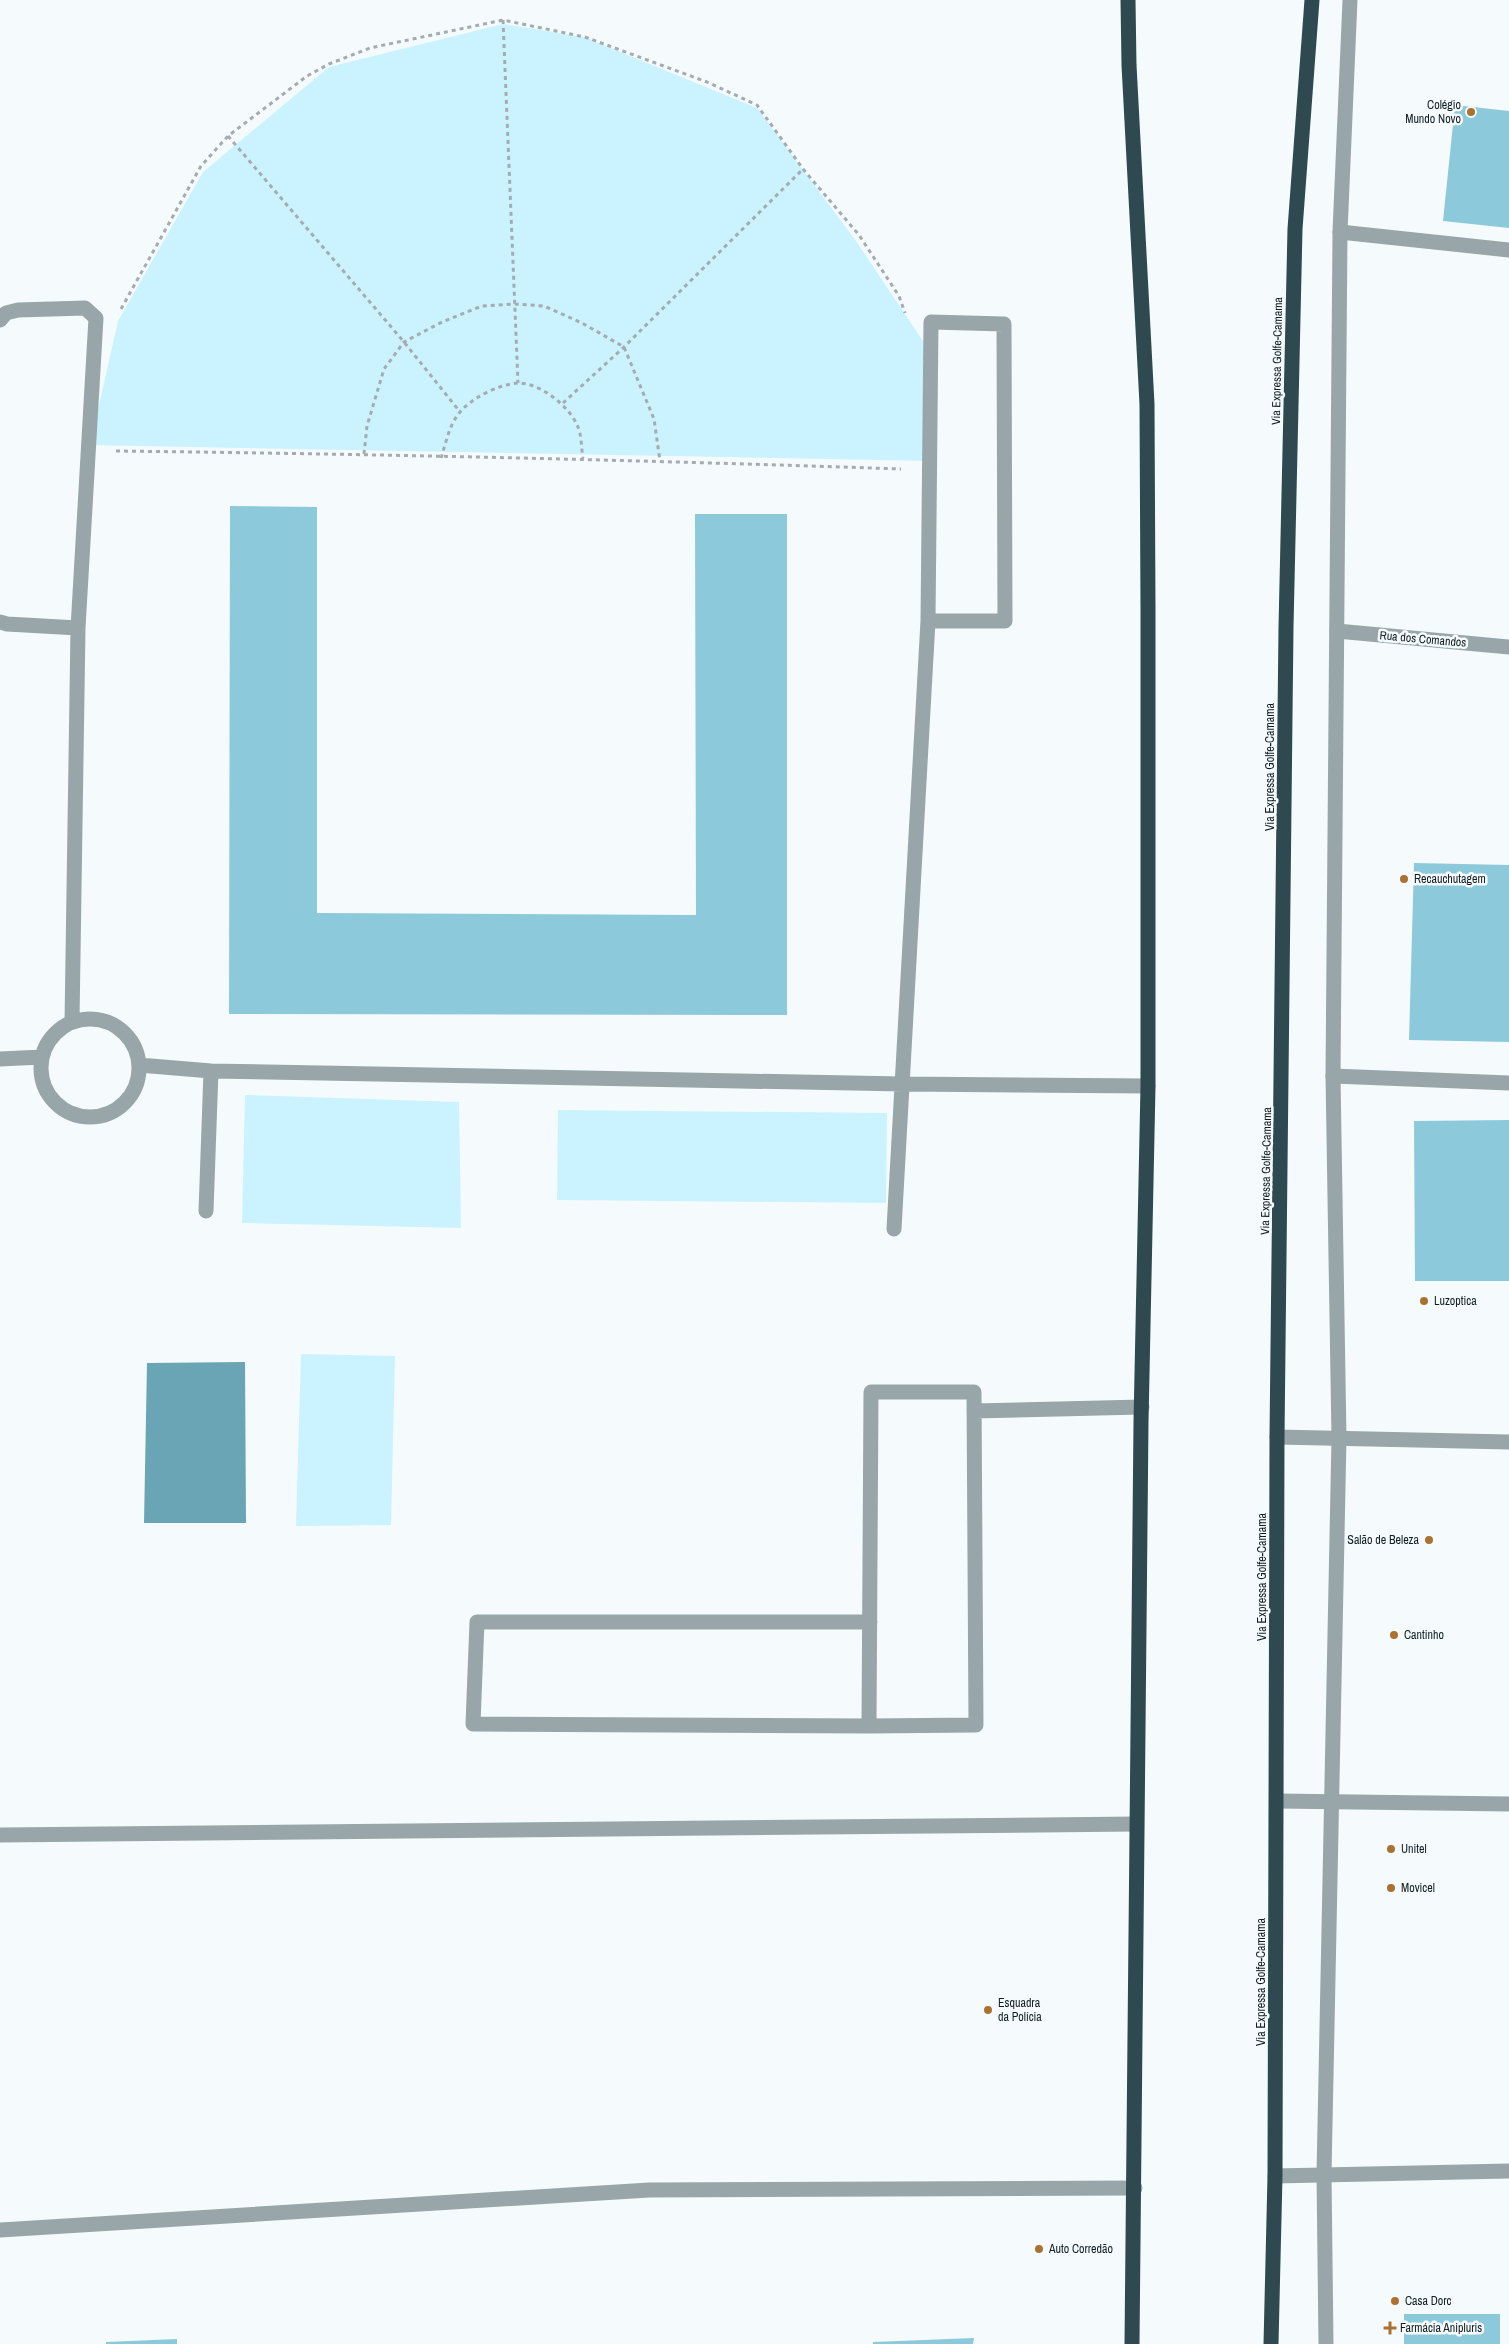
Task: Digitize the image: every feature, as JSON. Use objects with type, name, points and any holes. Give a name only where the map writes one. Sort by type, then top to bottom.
[{"type":"highway","points":[[1128,0],[1129,65],[1147,404],[1148,1086],[1136,1824],[1135,2188],[1132,2344]]},
{"type":"highway","name":"Via Expressa Golfe-Camama","points":[[1271,2344],[1275,2176],[1277,1437],[1290,410],[1295,229],[1312,0]]},
{"type":"street","points":[[1326,2344],[1324,2174],[1339,1438],[1333,1076],[1340,232],[1350,0]]},
{"type":"street","points":[[1340,232],[1509,250]]},
{"type":"street","points":[[0,320],[6,313],[18,310],[75,308],[85,308],[96,318],[78,628],[72,1022]]},
{"type":"street","points":[[894,1229],[928,622],[931,322],[1004,324],[1005,621],[928,622]]},
{"type":"street","points":[[0,622],[78,628]]},
{"type":"street","name":"Rua dos Comandos","points":[[1337,631],[1509,647]]},
{"type":"street","points":[[88,1019],[117,1026],[128,1037],[136,1050],[139,1065],[138,1082],[130,1096],[118,1108],[103,1115],[86,1116],[70,1112],[56,1103],[46,1089],[41,1074],[42,1057],[48,1042],[59,1030],[72,1022],[88,1019]]},
{"type":"street","points":[[0,1060],[42,1057]]},
{"type":"street","points":[[139,1065],[210,1071],[903,1084],[1148,1086]]},
{"type":"street","points":[[206,1211],[210,1071]]},
{"type":"street","points":[[1333,1076],[1509,1083]]},
{"type":"street","points":[[869,1726],[870,1622],[871,1392],[974,1392],[976,1725],[869,1726],[473,1724],[477,1622],[870,1622]]},
{"type":"street","points":[[974,1411],[1142,1407]]},
{"type":"street","points":[[1277,1437],[1509,1442]]},
{"type":"street","points":[[1276,1801],[1509,1804]]},
{"type":"street","points":[[0,1834],[1136,1824]]},
{"type":"street","points":[[1275,2176],[1509,2170]]},
{"type":"street","points":[[0,2230],[649,2190],[1135,2188]]},
{"type":"path","points":[[502,20],[518,383]]},
{"type":"path","points":[[118,314],[201,166],[228,136],[307,76],[329,64],[370,48],[502,20],[584,37],[707,82],[757,105],[803,169],[859,236],[899,296],[905,315]]},
{"type":"path","points":[[228,136],[404,342],[460,412]]},
{"type":"path","points":[[563,403],[624,347],[803,169]]},
{"type":"path","points":[[364,454],[367,426],[384,369],[404,342],[442,322],[482,306],[515,304],[544,306],[582,323],[624,347],[654,419],[660,461]]},
{"type":"path","points":[[441,458],[450,429],[460,412],[494,389],[518,383],[538,388],[563,403],[578,426],[583,458]]},
{"type":"path","points":[[87,450],[364,454],[441,458],[583,458],[908,469]]},
{"type":"shaded area","points":[[503,24],[584,37],[757,108],[856,241],[931,353],[929,461],[90,445],[118,321],[203,172],[329,67]]},
{"type":"shaded area","points":[[245,1095],[459,1102],[461,1228],[242,1223]]},
{"type":"shaded area","points":[[558,1110],[887,1113],[886,1203],[557,1200]]},
{"type":"shaded area","points":[[301,1354],[395,1356],[391,1525],[296,1526]]},
{"type":"shaded area","points":[[245,1362],[246,1523],[144,1523],[147,1363]]},
{"type":"building","points":[[1455,105],[1509,111],[1509,228],[1443,221]]},
{"type":"building","points":[[230,506],[317,507],[317,913],[696,915],[695,514],[787,514],[787,1015],[229,1014]]},
{"type":"building","points":[[1414,863],[1509,865],[1509,1042],[1409,1040]]},
{"type":"building","points":[[1509,1120],[1509,1281],[1415,1281],[1414,1121]]},
{"type":"building","points":[[1404,2314],[1500,2314],[1500,2344],[1404,2344]]},
{"type":"building","points":[[974,2338],[973,2344],[873,2344],[873,2342]]},
{"type":"building","points":[[177,2339],[177,2344],[106,2344],[106,2342]]},
{"type":"place","name":"Colégio Mundo Novo","points":[[1471,112]]},
{"type":"place","name":"Recauchutagem","points":[[1404,879]]},
{"type":"place","name":"Luzoptica","points":[[1424,1301]]},
{"type":"place","name":"Salão de Beleza","points":[[1429,1540]]},
{"type":"place","name":"Cantinho","points":[[1394,1635]]},
{"type":"place","name":"Unitel","points":[[1391,1849]]},
{"type":"place","name":"Movicel","points":[[1391,1888]]},
{"type":"place","name":"Esquadra da Polícia","points":[[988,2010]]},
{"type":"place","name":"Auto Corredão","points":[[1039,2249]]},
{"type":"place","name":"Casa Dorc","points":[[1395,2301]]},
{"type":"place","name":"Farmácia Anipluris","points":[[1390,2328]]}]
